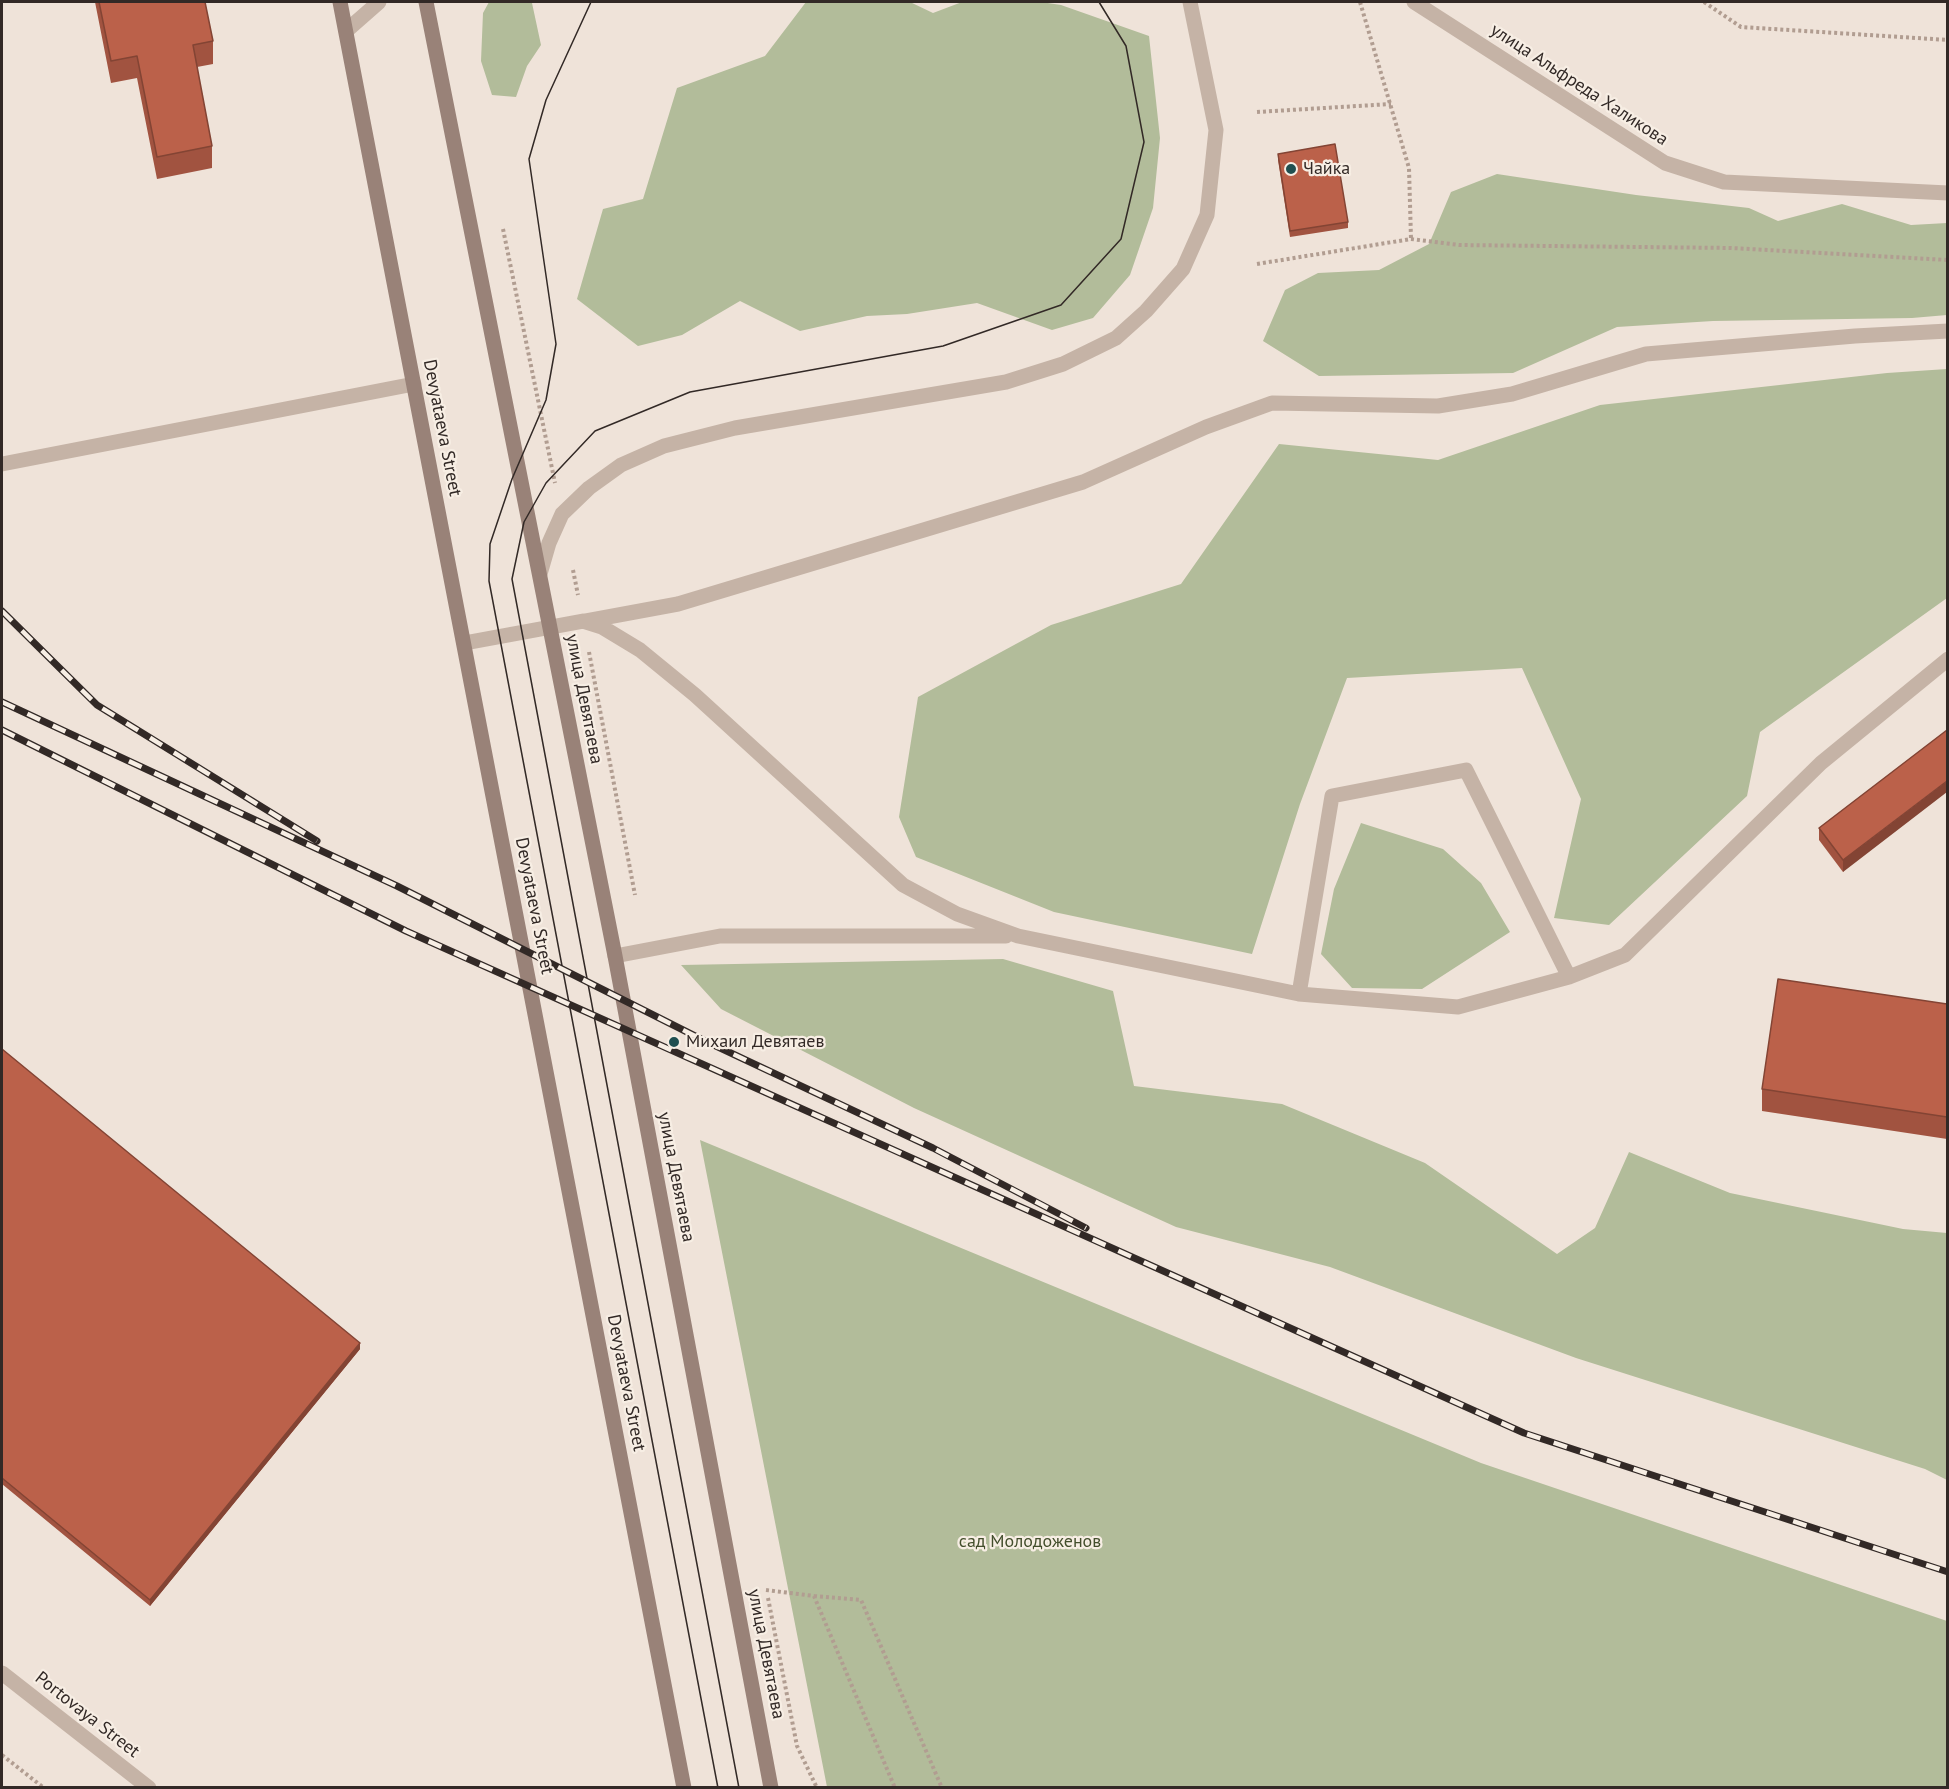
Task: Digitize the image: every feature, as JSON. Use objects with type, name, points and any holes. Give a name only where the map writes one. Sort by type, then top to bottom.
[{"type":"street","name":"Devyataeva Street","points":[[340,2],[684,1788]]},
{"type":"street","points":[[346,31],[380,2]]},
{"type":"street","name":"улица Девятаева","points":[[426,2],[615,956],[771,1788]]},
{"type":"street","points":[[540,574],[549,543],[562,514],[589,488],[621,465],[664,446],[735,428],[1006,382],[1063,364],[1116,338],[1131,325],[1183,269],[1207,215],[1216,130],[1190,2]]},
{"type":"street","name":"улица Альфреда Халикова","points":[[1414,2],[1665,163],[1724,182],[1947,193]]},
{"type":"street","points":[[464,643],[678,604],[1083,482],[1206,427],[1272,403],[1438,406],[1512,394],[1646,354],[1855,336],[1947,331]]},
{"type":"street","points":[[2,464],[414,384]]},
{"type":"street","points":[[583,621],[602,627],[640,650],[686,688],[903,885],[957,914],[1018,936],[1299,994],[1458,1007],[1569,977],[1625,955],[1821,763],[1947,659]]},
{"type":"street","points":[[1299,994],[1332,796],[1466,770],[1569,977]]},
{"type":"street","points":[[615,956],[720,936],[1018,936]]},
{"type":"street","name":"Portovaya Street","points":[[2,1673],[149,1788]]},
{"type":"path","points":[[1360,2],[1409,168],[1411,239]]},
{"type":"path","points":[[1704,2],[1741,27],[1947,40]]},
{"type":"path","points":[[1257,112],[1391,104]]},
{"type":"path","points":[[1257,264],[1411,239],[1459,245],[1731,248],[1947,260]]},
{"type":"path","points":[[766,1590],[861,1600],[942,1788]]},
{"type":"path","points":[[814,1596],[895,1788]]},
{"type":"path","points":[[2,1755],[44,1788]]},
{"type":"green space","points":[[489,2],[532,3],[541,45],[527,66],[516,97],[492,95],[481,61],[483,13]]},
{"type":"green space","points":[[806,2],[910,2],[933,13],[962,2],[1041,2],[1061,5],[1149,36],[1160,138],[1153,208],[1130,275],[1093,318],[1052,330],[977,303],[907,314],[867,316],[800,331],[740,301],[682,335],[638,346],[577,299],[603,209],[643,199],[677,88],[765,56]]},
{"type":"green space","points":[[1497,174],[1636,195],[1749,208],[1778,221],[1842,204],[1911,225],[1947,223],[1947,315],[1912,318],[1713,321],[1617,327],[1513,373],[1319,376],[1263,341],[1285,290],[1318,273],[1379,270],[1429,244],[1451,192]]},
{"type":"green space","points":[[1947,369],[1947,598],[1760,732],[1747,796],[1609,925],[1554,918],[1581,799],[1522,668],[1347,678],[1300,804],[1252,954],[1054,912],[916,857],[899,817],[918,697],[1051,625],[1181,584],[1279,444],[1438,460],[1600,405],[1887,373]]},
{"type":"green space","points":[[1361,823],[1443,849],[1481,883],[1510,932],[1422,989],[1352,988],[1321,954],[1334,889]]},
{"type":"green space","points":[[1003,959],[1113,991],[1134,1086],[1282,1104],[1425,1163],[1557,1254],[1595,1228],[1629,1152],[1730,1193],[1903,1229],[1947,1233],[1947,1480],[1925,1469],[1576,1358],[1330,1267],[1176,1227],[914,1108],[721,1009],[681,965]]},
{"type":"green space","name":"сад Молодоженов","points":[[700,1140],[1481,1463],[1947,1621],[1947,1787],[827,1787]]},
{"type":"building","points":[[99,2],[205,2],[213,41],[193,45],[212,146],[157,157],[137,56],[111,61]]},
{"type":"building","points":[[1335,144],[1348,222],[1290,231],[1278,154]]},
{"type":"building","points":[[1947,730],[1947,781],[1843,860],[1819,828]]},
{"type":"building","points":[[1778,979],[1947,1004],[1947,1117],[1762,1089]]},
{"type":"building","points":[[2,1049],[360,1343],[150,1600],[2,1478]]},
{"type":"tram line","points":[[591,2],[546,100],[529,159],[556,344],[546,400],[512,479],[490,544],[489,581],[718,1788]]},
{"type":"tram line","points":[[739,1788],[512,579],[524,522],[546,483],[595,431],[690,392],[943,346],[1061,305],[1121,239],[1144,142],[1126,46],[1099,2]]},
{"type":"railway","points":[[2,611],[97,705],[317,841]]},
{"type":"railway","points":[[2,702],[397,886],[701,1039],[933,1148],[1086,1228]]},
{"type":"railway","points":[[2,730],[406,931],[1524,1433],[1948,1572]]},
{"type":"place","name":"Чайка","points":[[1291,169]]},
{"type":"place","name":"Михаил Девятаев","points":[[674,1042]]}]
